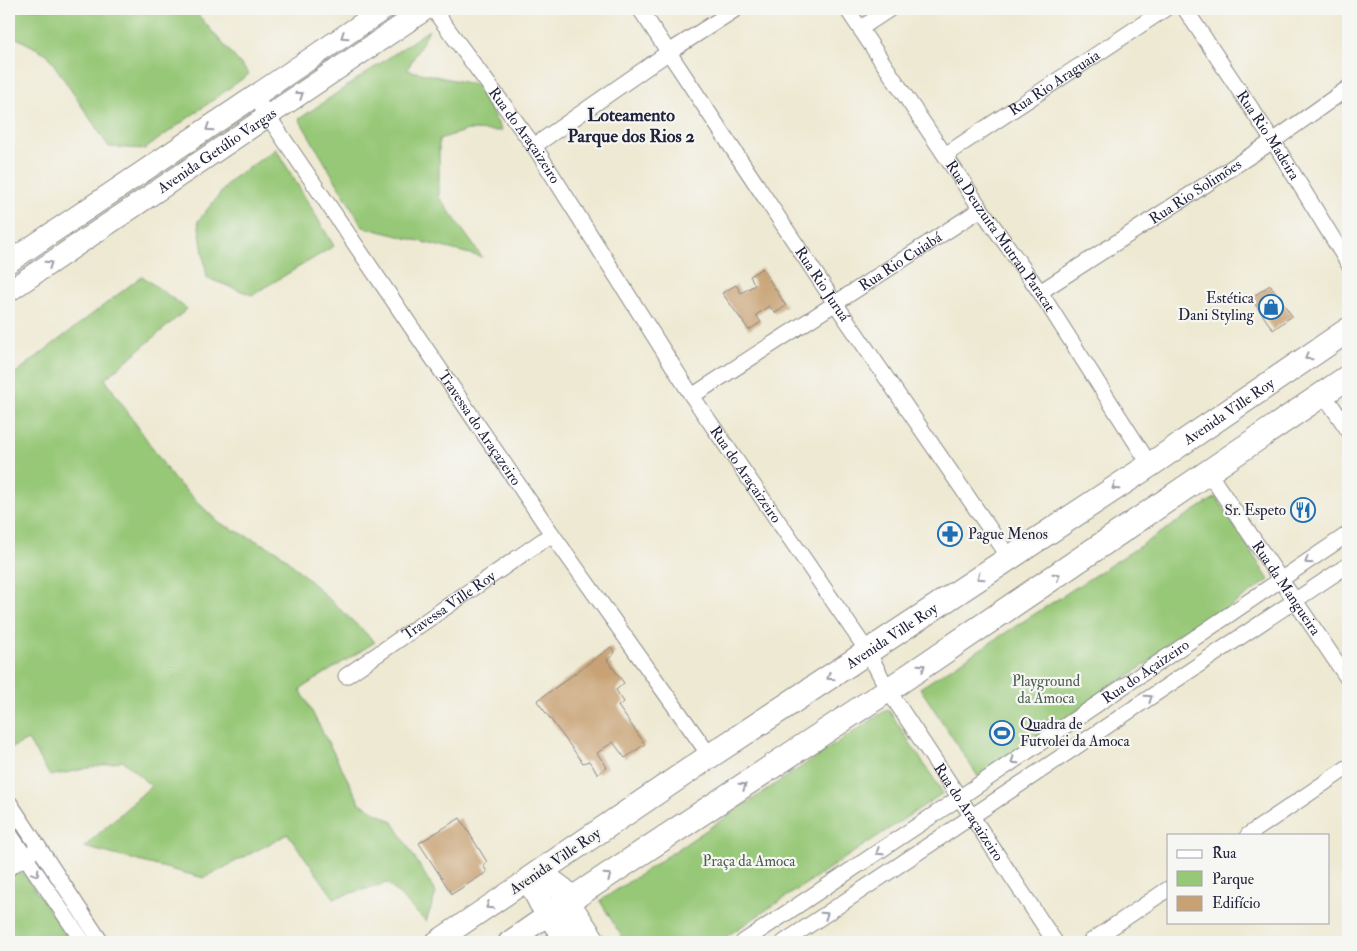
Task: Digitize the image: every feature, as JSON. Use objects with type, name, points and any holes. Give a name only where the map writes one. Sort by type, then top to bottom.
[{"type":"main road","name":"Avenida Getúlio Vargas","points":[[9,262],[384,9]]},
{"type":"main road","name":"Avenida Getúlio Vargas","points":[[9,291],[426,9]]},
{"type":"main road","name":"Avenida Ville Roy","points":[[436,942],[710,756],[1150,465],[1348,330]]},
{"type":"main road","points":[[509,942],[888,690],[1348,377]]},
{"type":"main road","points":[[534,876],[563,890],[558,909],[568,942]]},
{"type":"main road","points":[[558,909],[594,942]]},
{"type":"street","name":"Rua do Araçaizeiro","points":[[433,9],[534,146],[692,396],[868,652],[888,690],[1055,942]]},
{"type":"street","name":"Rua Rio Juruá","points":[[640,9],[835,302],[1009,558]]},
{"type":"street","points":[[534,146],[669,52],[736,9]]},
{"type":"street","name":"Rua Deuzuita Mutran Paracat","points":[[847,9],[981,209],[1040,292],[1150,465]]},
{"type":"street","points":[[861,28],[890,9]]},
{"type":"street","name":"Rua Rio Araguaia","points":[[945,156],[1165,9]]},
{"type":"street","name":"Rua Rio Madeira","points":[[1185,9],[1273,141],[1348,263]]},
{"type":"street","name":"Rua Rio Solimões","points":[[1040,292],[1273,141],[1348,88]]},
{"type":"street","name":"Travessa do Araçazeiro","points":[[255,97],[552,534],[710,756]]},
{"type":"street","name":"Rua Rio Cuiabá","points":[[692,396],[981,209]]},
{"type":"street","points":[[1323,393],[1348,430]]},
{"type":"street","name":"Rua da Mangueira","points":[[1208,472],[1348,679]]},
{"type":"street","name":"Travessa Ville Roy","points":[[346,676],[552,534]]},
{"type":"street","name":"Rua do Açaizeiro","points":[[743,942],[1348,534]]},
{"type":"street","name":"Rua do Açaizeiro","points":[[784,942],[1348,565]]},
{"type":"street","points":[[1249,834],[1348,767]]},
{"type":"street","points":[[9,802],[101,942]]},
{"type":"street","points":[[9,833],[83,942]]},
{"type":"street","points":[[9,868],[39,848]]},
{"type":"street","points":[[1090,942],[1167,890]]},
{"type":"green space","points":[[9,9],[193,9],[249,74],[145,149],[109,147],[47,54],[9,34]]},
{"type":"green space","points":[[429,30],[407,70],[477,85],[502,131],[468,130],[439,139],[439,197],[482,257],[363,227],[299,119]]},
{"type":"green space","points":[[276,149],[334,246],[252,295],[207,278],[198,221],[232,179]]},
{"type":"green space","points":[[142,276],[187,309],[105,379],[173,478],[218,522],[279,552],[375,642],[300,689],[360,803],[393,822],[436,893],[426,922],[387,883],[334,898],[288,834],[204,878],[84,847],[151,786],[123,761],[50,776],[28,740],[9,749],[9,378]]},
{"type":"green space","name":"Playground da Amoca","points":[[1216,497],[1269,580],[979,778],[920,688]]},
{"type":"green space","name":"Praça da Amoca","points":[[888,709],[943,793],[718,942],[625,942],[600,901]]},
{"type":"green space","points":[[20,868],[71,942],[9,942],[9,876]]},
{"type":"building","points":[[762,268],[786,306],[775,313],[769,306],[756,315],[761,322],[749,330],[722,293],[736,285],[741,293],[755,285],[750,276]]},
{"type":"building","name":"Estética Dani Styling","points":[[1270,285],[1292,316],[1273,330],[1251,298]]},
{"type":"building","points":[[611,647],[615,653],[607,660],[624,683],[616,690],[624,702],[618,706],[645,744],[625,758],[613,742],[597,753],[607,767],[598,774],[589,761],[583,763],[537,701]]},
{"type":"building","points":[[460,818],[487,862],[483,865],[487,872],[452,894],[419,843]]},
{"type":"place","name":"Estética Dani Styling","points":[[1271,307]]},
{"type":"place","name":"Sr. Espeto","points":[[1303,510]]},
{"type":"place","name":"Pague Menos","points":[[950,534]]},
{"type":"place","name":"Quadra de Futvolei da Amoca","points":[[1002,733]]},
{"type":"district","name":"Loteamento Parque dos Rios 2","points":[[631,125]]}]
